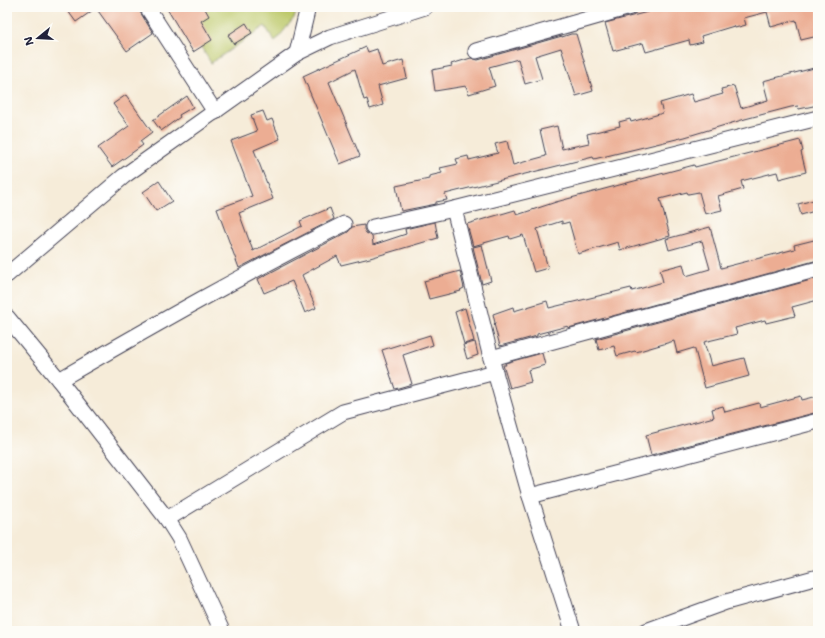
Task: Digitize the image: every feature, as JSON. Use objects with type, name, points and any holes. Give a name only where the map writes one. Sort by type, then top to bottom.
[{"type":"street","points":[[147,7],[215,112]]},
{"type":"street","points":[[297,53],[308,7]]},
{"type":"street","points":[[7,275],[124,176],[297,53],[330,37],[425,7]]},
{"type":"street","points":[[476,51],[630,7]]},
{"type":"street","points":[[372,227],[454,209],[818,118]]},
{"type":"street","points":[[454,209],[493,365],[530,496],[573,631]]},
{"type":"street","points":[[59,380],[287,252],[344,224]]},
{"type":"street","points":[[167,519],[343,412],[493,365],[818,269]]},
{"type":"street","points":[[9,323],[59,380],[167,519],[179,538],[222,631]]},
{"type":"street","points":[[530,496],[818,421]]},
{"type":"street","points":[[646,631],[726,602],[818,577]]},
{"type":"green space","points":[[176,7],[299,7],[294,18],[275,42],[265,26],[211,63]]},
{"type":"building","points":[[65,7],[137,7],[153,33],[127,51],[96,8],[76,22]]},
{"type":"building","points":[[166,7],[204,7],[209,16],[201,21],[212,40],[193,52]]},
{"type":"building","points":[[667,7],[818,7],[818,36],[801,40],[796,20],[771,27],[767,12],[744,18],[746,25],[735,28],[734,26],[701,36],[703,42],[690,45],[689,40],[646,52],[643,43],[613,51],[605,23]]},
{"type":"building","points":[[246,23],[252,33],[234,44],[228,35]]},
{"type":"building","points":[[571,34],[576,34],[593,91],[576,96],[561,48],[535,56],[542,79],[525,84],[518,59],[489,67],[495,86],[469,94],[466,86],[435,91],[432,70],[452,66],[451,64],[471,58],[478,60]]},
{"type":"building","points":[[366,47],[368,52],[377,49],[382,66],[403,60],[407,78],[378,86],[383,105],[370,109],[367,99],[364,100],[355,69],[329,82],[360,156],[340,164],[303,76]]},
{"type":"building","points":[[818,67],[818,105],[799,109],[798,106],[791,107],[685,137],[594,159],[593,157],[445,194],[447,200],[436,202],[436,204],[401,211],[396,186],[429,179],[429,176],[442,173],[440,168],[458,164],[456,159],[468,156],[469,160],[498,153],[495,144],[507,141],[513,165],[546,156],[540,130],[557,126],[562,149],[589,143],[587,134],[620,126],[619,122],[630,119],[631,122],[663,113],[660,103],[691,94],[694,102],[723,94],[721,89],[734,86],[741,108],[768,100],[763,81]]},
{"type":"building","points":[[126,95],[152,132],[140,141],[143,145],[112,167],[98,148],[129,126],[113,104]]},
{"type":"building","points":[[187,96],[193,107],[179,115],[180,117],[161,131],[153,120]]},
{"type":"building","points":[[263,111],[267,121],[272,119],[280,139],[254,150],[273,199],[239,213],[253,251],[302,226],[300,221],[330,208],[334,219],[239,268],[217,209],[252,196],[231,141],[257,131],[251,115]]},
{"type":"building","points":[[800,140],[803,151],[801,152],[806,172],[779,179],[777,172],[741,181],[743,189],[718,196],[722,210],[705,214],[699,192],[688,194],[687,192],[660,199],[670,236],[620,250],[618,242],[578,254],[569,222],[562,224],[562,221],[537,229],[548,268],[534,272],[523,235],[510,239],[509,236],[473,246],[467,224],[515,210],[517,215],[556,202],[694,165],[695,167]]},
{"type":"building","points":[[159,181],[172,201],[156,211],[143,192]]},
{"type":"building","points":[[818,199],[818,210],[801,215],[798,204]]},
{"type":"building","points":[[435,222],[438,238],[341,265],[337,256],[302,275],[316,308],[305,313],[292,281],[264,293],[258,279],[348,232],[352,227],[364,225],[366,233],[372,236],[373,245],[406,234],[405,229]]},
{"type":"building","points":[[710,227],[721,268],[795,249],[794,245],[818,239],[818,260],[572,327],[568,328],[568,326],[537,334],[537,336],[500,346],[493,314],[513,307],[514,311],[547,301],[549,308],[631,288],[632,291],[663,282],[660,270],[683,264],[686,276],[710,269],[702,241],[669,250],[666,239]]},
{"type":"building","points":[[482,245],[491,281],[482,284],[473,247]]},
{"type":"building","points":[[460,271],[464,288],[460,290],[461,291],[429,299],[424,281]]},
{"type":"building","points":[[818,278],[818,300],[792,307],[795,316],[766,323],[765,320],[735,328],[737,334],[704,342],[711,366],[744,358],[749,376],[705,388],[694,348],[677,353],[674,341],[617,356],[614,346],[599,350],[596,339]]},
{"type":"building","points":[[465,308],[474,341],[464,344],[455,312]]},
{"type":"building","points":[[430,335],[433,345],[403,355],[412,384],[395,389],[382,350]]},
{"type":"building","points":[[475,342],[478,355],[467,359],[463,345]]},
{"type":"building","points":[[542,353],[545,365],[528,370],[531,382],[510,388],[503,365],[506,365],[505,363]]},
{"type":"building","points":[[801,396],[802,400],[818,396],[818,412],[651,455],[646,435],[714,417],[712,409],[723,406],[725,412],[759,403],[760,407]]}]
